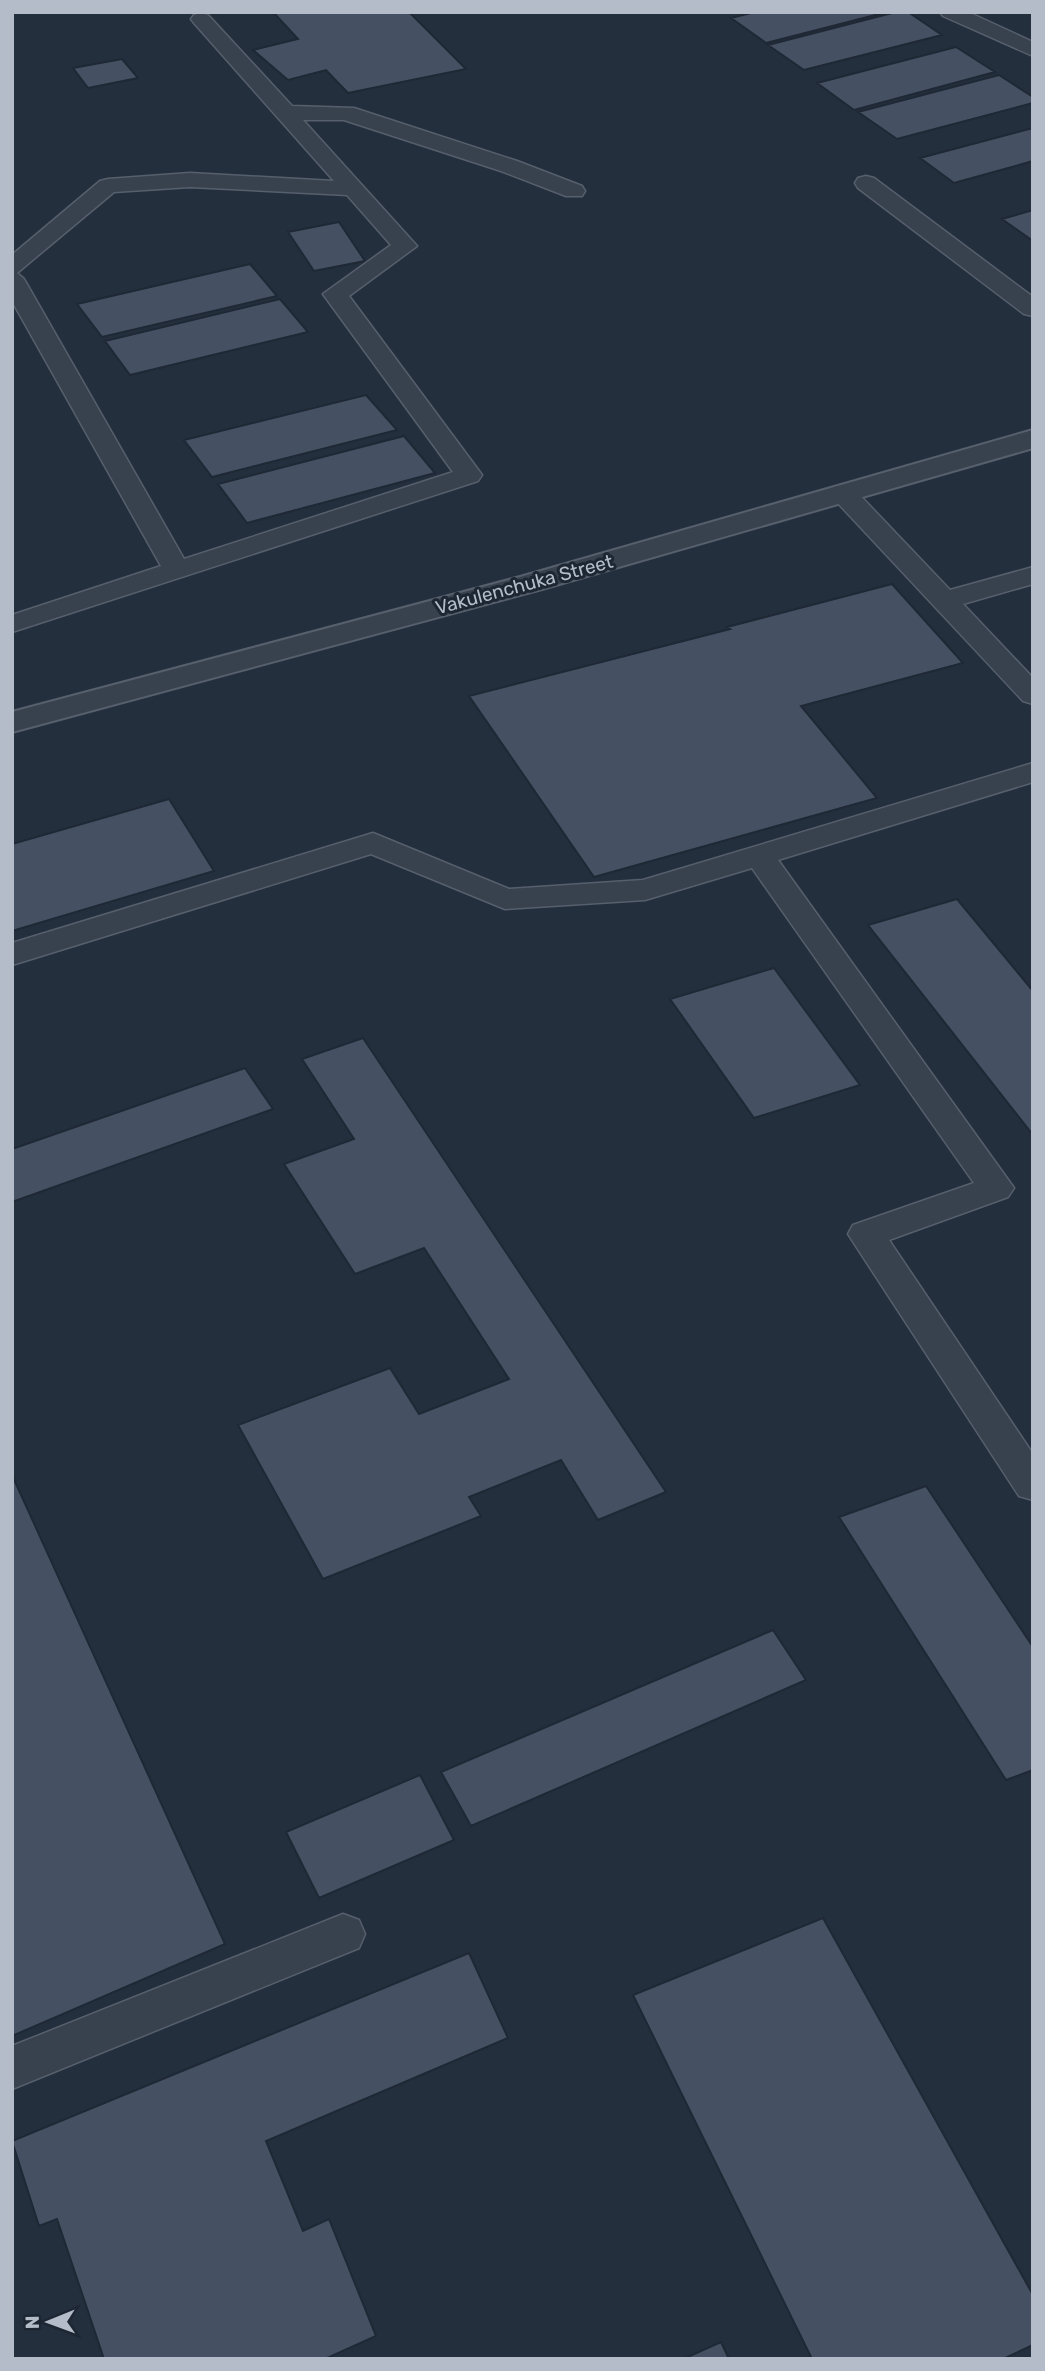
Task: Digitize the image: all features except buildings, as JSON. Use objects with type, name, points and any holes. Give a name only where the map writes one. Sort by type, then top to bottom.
[{"type":"street","name":"Vakulenchuka Street","points":[[12,722],[531,583],[1033,439]]},
{"type":"lane","points":[[950,12],[1033,50]]},
{"type":"lane","points":[[12,624],[469,475],[335,294],[405,246],[201,19]]},
{"type":"lane","points":[[286,113],[346,113],[509,166],[573,191]]},
{"type":"lane","points":[[12,267],[108,186],[190,180],[354,189]]},
{"type":"lane","points":[[866,183],[1033,309]]},
{"type":"lane","points":[[12,279],[177,570]]},
{"type":"lane","points":[[843,493],[1033,695]]},
{"type":"lane","points":[[943,601],[1033,575]]},
{"type":"lane","points":[[12,954],[373,843],[505,899],[645,890],[1033,772]]},
{"type":"lane","points":[[759,856],[996,1188],[866,1234],[1033,1485]]},
{"type":"lane","points":[[12,2068],[343,1934]]}]
